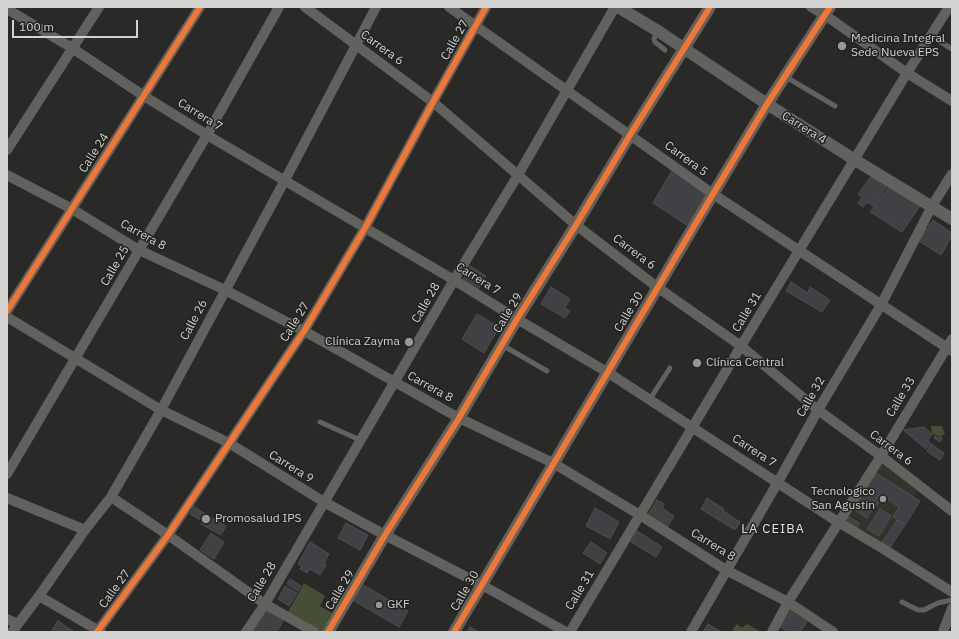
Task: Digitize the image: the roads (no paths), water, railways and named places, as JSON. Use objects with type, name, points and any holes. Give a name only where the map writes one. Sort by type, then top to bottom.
[{"type":"street","points":[[7,150],[99,7]]},
{"type":"street","name":"Calle 24","points":[[7,311],[200,7]]},
{"type":"street","name":"Calle 25","points":[[7,474],[207,135],[279,7]]},
{"type":"street","name":"Carrera 6","points":[[305,7],[433,102],[576,225],[657,287],[741,346],[818,410],[952,511]]},
{"type":"street","name":"Calle 26","points":[[15,628],[111,496],[161,410],[376,7]]},
{"type":"street","name":"Carrera 5","points":[[449,7],[713,194],[881,305],[950,346]]},
{"type":"street","name":"Calle 27","points":[[99,631],[168,534],[304,331],[365,228],[486,7]]},
{"type":"street","name":"Calle 28","points":[[246,632],[265,604],[454,280],[518,175],[615,7]]},
{"type":"street","name":"Carrera 4","points":[[618,7],[658,31],[767,104],[855,160],[952,219]]},
{"type":"street","name":"Calle 29","points":[[328,632],[385,535],[459,418],[630,135],[710,7]]},
{"type":"street","points":[[811,7],[827,11],[907,73],[952,101]]},
{"type":"street","name":"Calle 31","points":[[570,632],[741,346],[907,73],[949,7]]},
{"type":"street","name":"Carrera 7","points":[[7,9],[72,48],[144,96],[207,135],[607,372],[838,522],[952,592]]},
{"type":"street","name":"Calle 30","points":[[454,632],[657,287],[767,104],[786,77],[827,11]]},
{"type":"street","name":"Calle 32","points":[[691,632],[818,410],[881,305],[932,206],[952,174]]},
{"type":"street","name":"Carrera 8","points":[[7,175],[72,209],[139,250],[225,290],[304,331],[459,418],[553,463],[640,515],[726,570],[788,602],[833,632]]},
{"type":"street","name":"Carrera 9","points":[[7,318],[161,410],[229,443],[324,502],[482,585],[566,632]]},
{"type":"street","name":"Calle 33","points":[[772,632],[788,602],[950,346]]},
{"type":"street","points":[[111,496],[168,534],[265,604],[314,632]]},
{"type":"street","points":[[7,498],[85,530]]},
{"type":"street","points":[[39,596],[99,631]]},
{"type":"street","points":[[943,632],[952,608]]},
{"type":"street","points":[[7,619],[15,628]]},
{"type":"lane","points":[[658,31],[654,39],[655,42],[665,50]]},
{"type":"lane","points":[[931,36],[952,49]]},
{"type":"lane","points":[[786,77],[835,106]]},
{"type":"lane","points":[[502,345],[547,371]]},
{"type":"lane","points":[[650,399],[670,368]]},
{"type":"lane","points":[[320,422],[360,440]]},
{"type":"lane","points":[[902,602],[918,610],[924,610],[938,603],[952,600]]},
{"type":"place","name":"Medicina Integral Sede Nueva EPS","points":[[842,46]]},
{"type":"place","name":"Clínica Zayma","points":[[409,342]]},
{"type":"place","name":"Clínica Central","points":[[697,363]]},
{"type":"place","name":"Tecnologico San Agustin","points":[[883,499]]},
{"type":"place","name":"Promosalud IPS","points":[[206,519]]},
{"type":"place","name":"GKF","points":[[379,605]]},
{"type":"district","name":"LA CEIBA","points":[[773,529]]}]
